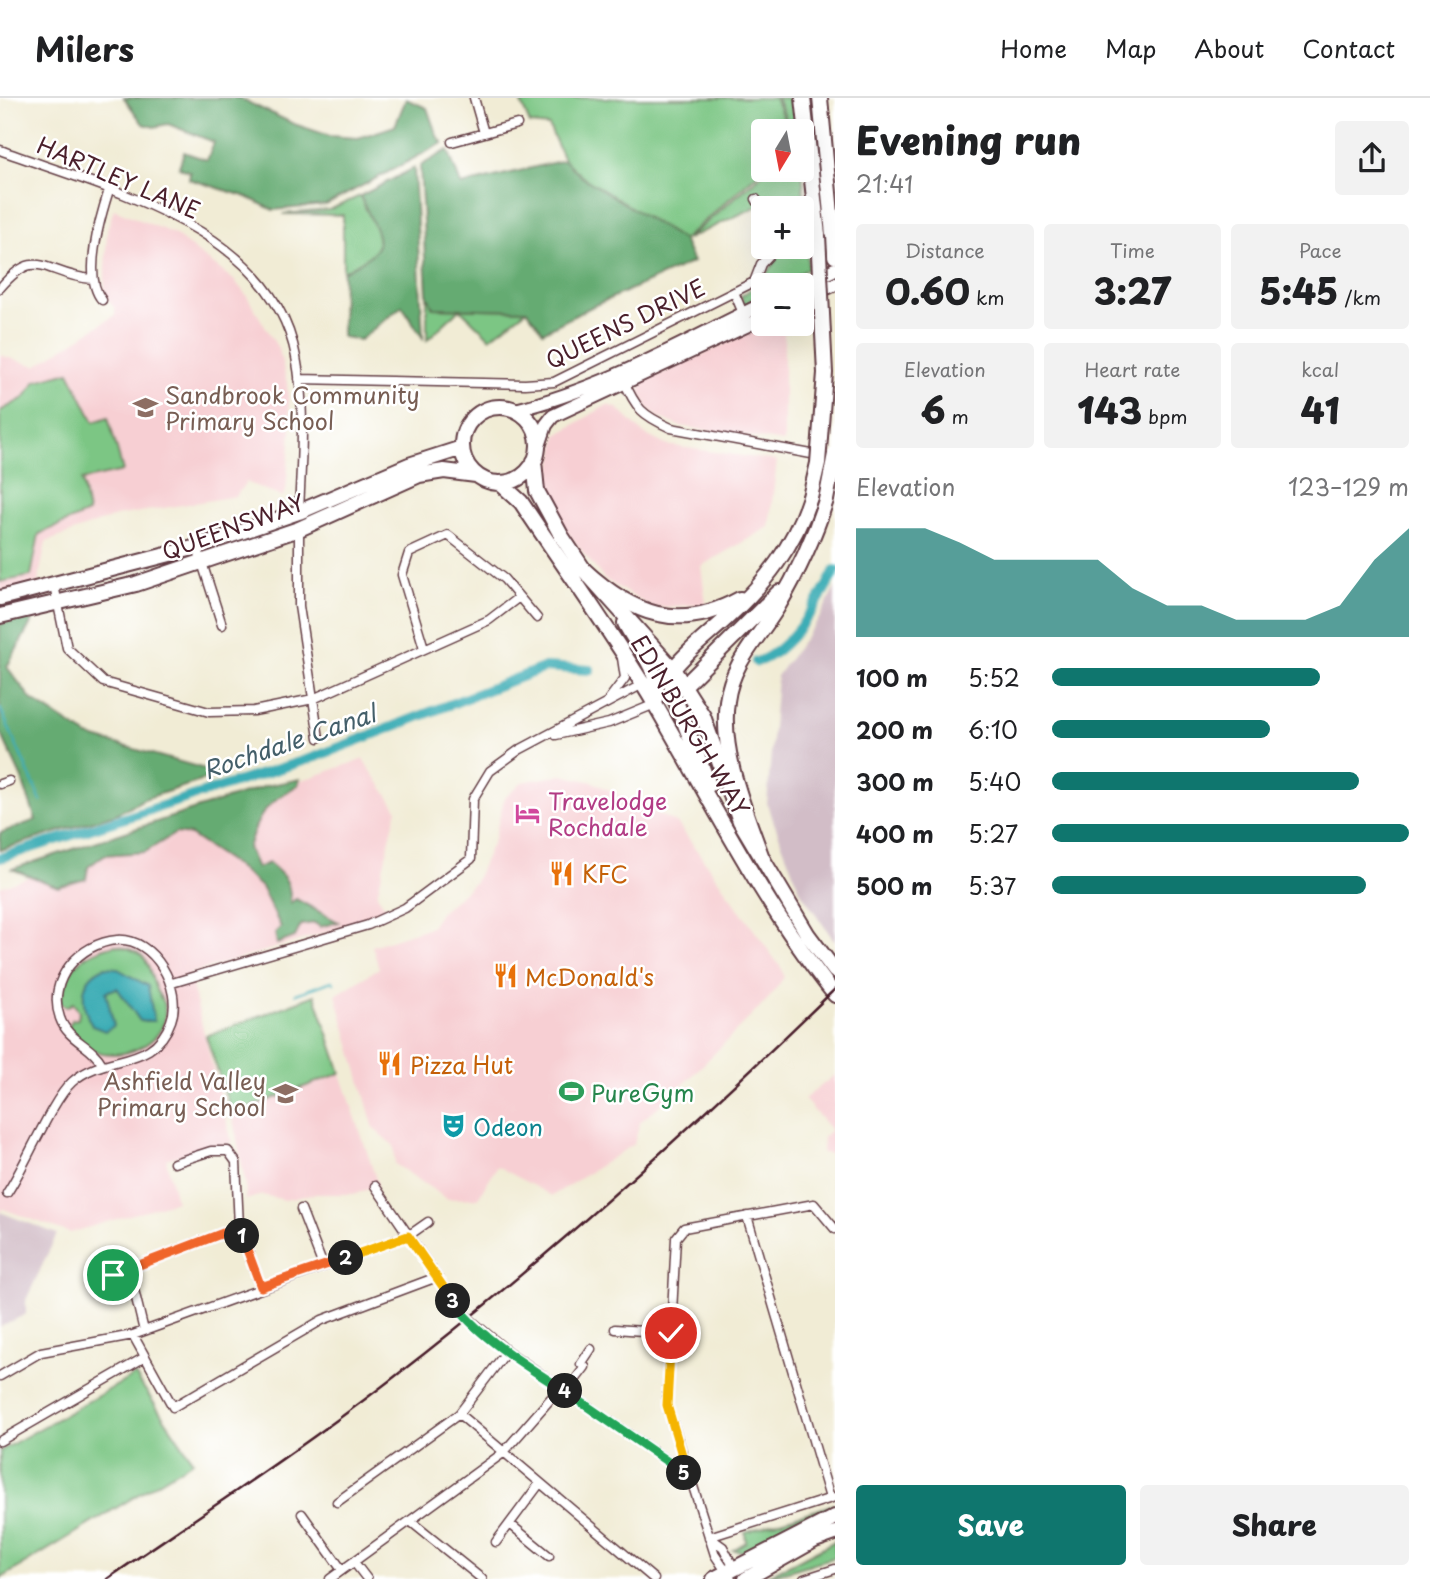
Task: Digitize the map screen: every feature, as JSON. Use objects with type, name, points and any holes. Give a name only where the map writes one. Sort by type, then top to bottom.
[{"type":"highway","points":[[620,612],[649,681],[673,668],[750,594],[785,555],[801,525],[818,463],[825,373],[818,235],[803,98]]},
{"type":"highway","points":[[820,98],[835,256]]},
{"type":"highway","points":[[490,408],[515,410],[534,428],[536,455],[517,479],[500,483],[475,475],[461,448],[463,435],[478,413],[490,408]]},
{"type":"highway","name":"QUEENSWAY","points":[[0,598],[197,547],[299,512],[409,465],[461,448]]},
{"type":"highway","name":"EDINBURGH WAY","points":[[536,455],[537,491],[548,514],[584,570],[673,668],[678,690],[712,737],[728,792],[740,821],[808,935],[835,971]]},
{"type":"highway","points":[[762,858],[734,771],[728,742],[726,705],[740,658],[777,607],[817,527],[835,456]]},
{"type":"highway","name":"QUEENSWAY","points":[[0,617],[136,584],[202,562],[299,529],[419,475],[444,471],[475,475]]},
{"type":"highway","name":"EDINBURGH WAY","points":[[500,483],[521,502],[619,649],[649,681],[655,704],[719,816],[802,950],[835,995]]},
{"type":"highway","points":[[584,570],[624,603],[650,613],[675,616],[710,612],[750,594]]},
{"type":"highway","points":[[655,704],[678,690],[794,575]]},
{"type":"highway","points":[[678,690],[719,816]]},
{"type":"highway","points":[[728,1575],[835,1517]]},
{"type":"highway","points":[[746,1579],[815,1540],[835,1532]]},
{"type":"main road","points":[[814,279],[835,269]]},
{"type":"main road","points":[[814,294],[835,284]]},
{"type":"main road","points":[[536,455],[546,425],[553,416],[751,315]]},
{"type":"main road","points":[[745,320],[751,319]]},
{"type":"main road","points":[[515,410],[623,379]]},
{"type":"street","points":[[474,98],[484,133]]},
{"type":"street","points":[[452,142],[517,124]]},
{"type":"street","name":"HARTLEY LANE","points":[[0,150],[109,190],[186,223],[246,264],[262,283],[286,322],[296,356],[303,413],[299,512]]},
{"type":"street","points":[[102,300],[92,279],[96,236],[109,190]]},
{"type":"street","name":"QUEENS DRIVE","points":[[299,379],[526,384],[554,382],[754,282],[766,259]]},
{"type":"street","points":[[0,288],[17,269],[29,264],[73,278],[92,279]]},
{"type":"street","points":[[734,292],[745,320]]},
{"type":"street","points":[[623,379],[636,406],[650,418],[671,428],[835,456]]},
{"type":"street","points":[[299,529],[299,606],[318,738]]},
{"type":"street","points":[[424,648],[402,575],[409,553],[448,535],[504,579],[537,618]]},
{"type":"street","points":[[197,547],[222,625]]},
{"type":"street","points":[[54,585],[67,648],[103,682],[209,712],[254,711],[313,699],[489,620],[519,597]]},
{"type":"street","points":[[605,704],[625,678],[619,649]]},
{"type":"street","points":[[172,983],[368,926],[413,902],[471,859],[473,799],[490,771],[503,759],[649,681]]},
{"type":"street","points":[[546,737],[609,723],[655,704]]},
{"type":"street","points":[[8,1193],[70,1084],[102,1064],[142,1056],[157,1045],[172,1021],[175,1009],[172,983],[157,960],[142,948],[120,940],[92,946],[69,964],[58,986],[59,1018],[67,1033],[97,1055],[102,1064]]},
{"type":"street","points":[[174,1163],[211,1151],[228,1151],[236,1162],[239,1227],[261,1287]]},
{"type":"street","points":[[375,1186],[460,1311],[507,1351],[688,1475]]},
{"type":"street","points":[[728,1575],[709,1537],[667,1405],[676,1238],[684,1228],[814,1204],[835,1229]]},
{"type":"street","points":[[301,1209],[323,1266]]},
{"type":"street","points":[[709,1537],[832,1497],[747,1216]]},
{"type":"street","points":[[0,1376],[41,1352],[133,1335],[408,1236],[428,1222]]},
{"type":"street","points":[[113,1275],[239,1227]]},
{"type":"street","points":[[129,1269],[144,1331]]},
{"type":"street","points":[[133,1335],[173,1408],[322,1320],[437,1277]]},
{"type":"street","points":[[615,1329],[671,1333]]},
{"type":"street","points":[[330,1579],[503,1453],[585,1367],[581,1364],[591,1349]]},
{"type":"street","points":[[337,1502],[459,1414],[507,1351]]},
{"type":"street","points":[[0,1441],[145,1357]]},
{"type":"street","points":[[459,1414],[654,1579]]},
{"type":"street","points":[[496,1542],[540,1483]]},
{"type":"street","points":[[302,1514],[342,1570]]},
{"type":"street","points":[[410,1521],[482,1579]]},
{"type":"street","points":[[510,1524],[549,1556]]},
{"type":"street","points":[[354,1562],[367,1579]]},
{"type":"street","points":[[804,1579],[835,1569]]},
{"type":"shaded area","name":"Sandbrook Community Primary School","points":[[114,209],[174,234],[235,281],[247,296],[279,350],[287,383],[291,431],[286,491],[282,497],[246,482],[236,496],[116,516],[46,542],[38,583],[0,592],[0,355],[36,366],[115,315],[115,309],[104,294],[107,229]]},
{"type":"shaded area","points":[[751,332],[751,336],[784,336],[784,442],[679,426],[658,417],[647,407],[640,392],[643,382]]},
{"type":"shaded area","points":[[607,405],[617,408],[644,434],[666,445],[777,461],[769,527],[701,566],[706,604],[653,608],[604,579],[564,529],[548,491],[557,435]]},
{"type":"shaded area","points":[[835,587],[835,942],[800,891],[767,804],[777,676],[820,617]]},
{"type":"shaded area","points":[[363,759],[397,809],[377,895],[386,908],[331,931],[189,974],[232,1143],[166,1159],[176,1201],[70,1233],[3,1209],[0,1213],[0,887]]},
{"type":"shaded area","points":[[562,775],[593,782],[678,824],[782,969],[784,977],[770,997],[678,1090],[640,1122],[634,1144],[552,1196],[497,1166],[478,1198],[447,1199],[395,1164],[394,1146],[374,1129],[336,995],[379,968],[372,946],[431,927],[440,913],[475,882],[494,839],[504,799],[522,782]]},
{"type":"shaded area","name":"Ashfield Valley Primary School","points":[[315,995],[378,1185],[356,1194],[314,1194],[285,1200],[262,1195],[245,1200],[246,1186],[232,1114],[206,1036]]},
{"type":"shaded area","points":[[835,1075],[835,1155],[822,1153],[823,1137],[831,1130],[804,1099]]},
{"type":"shaded area","points":[[0,1212],[57,1234],[26,1300],[26,1314],[0,1327]]},
{"type":"green space","points":[[124,98],[239,98],[294,124],[330,136],[358,138],[395,126],[406,99],[427,108],[437,136],[443,143],[326,205],[273,210],[247,197],[189,179],[190,172],[179,167],[184,152],[207,160],[214,142],[168,124],[154,127],[143,124]]},
{"type":"green space","points":[[519,98],[775,98],[784,119],[751,119],[751,180],[683,240],[582,177],[564,160],[549,126],[530,124]]},
{"type":"green space","points":[[777,98],[795,98],[798,119],[786,119]]},
{"type":"green space","points":[[448,150],[461,185],[564,160],[582,177],[683,240],[693,262],[593,306],[543,332],[527,310],[433,308],[427,294],[420,166]]},
{"type":"green space","points":[[414,168],[423,338],[402,306],[360,340],[342,337],[343,272],[370,255],[379,242],[374,224],[360,196]]},
{"type":"green space","points":[[753,182],[803,182],[804,196],[751,196],[751,209],[687,239]]},
{"type":"green space","points":[[360,196],[374,224],[379,242],[370,255],[343,272],[343,215],[283,214],[329,210]]},
{"type":"green space","points":[[777,259],[807,259],[808,269],[800,273],[767,273]]},
{"type":"green space","points":[[751,289],[751,300],[744,304],[741,296]]},
{"type":"green space","points":[[427,294],[433,308],[527,310],[490,338],[460,309],[427,340]]},
{"type":"green space","points":[[69,372],[94,422],[108,417],[123,471],[82,480],[88,513],[39,534],[31,576],[0,582],[0,411],[24,398],[36,381]]},
{"type":"green space","points":[[28,617],[32,621],[7,667],[32,700],[88,736],[223,774],[144,799],[116,814],[0,850],[0,833],[36,820],[20,774],[0,731],[0,624]]},
{"type":"green space","points":[[300,779],[298,785],[265,810],[248,848],[257,868],[269,863],[283,876],[288,885],[290,903],[296,899],[338,922],[320,927],[315,923],[301,925],[295,937],[277,944],[275,933],[281,927],[261,887],[238,867],[190,835],[176,833],[145,852],[104,855],[88,867],[86,879],[58,887],[12,869],[266,786]]},
{"type":"green space","points":[[115,945],[134,951],[144,958],[165,1011],[164,1023],[159,1033],[150,1041],[139,1048],[115,1054],[92,1049],[82,1042],[68,1027],[72,1020],[78,1019],[79,1012],[73,1003],[67,1007],[60,1003],[67,980],[77,964],[92,953]]},
{"type":"green space","points":[[315,995],[341,1073],[232,1114],[206,1036]]},
{"type":"green space","points":[[135,1375],[193,1461],[0,1579],[0,1451]]},
{"type":"green space","points":[[835,1504],[835,1511],[748,1552],[733,1550],[746,1542],[745,1532]]},
{"type":"green space","points":[[835,1541],[835,1557],[763,1578]]},
{"type":"water","points":[[105,967],[116,968],[148,986],[154,1021],[140,1021],[117,988],[106,992],[114,1026],[105,1031],[92,1026],[85,1009],[84,992],[90,978]]},
{"type":"waterway","name":"Rochdale Canal","points":[[756,662],[768,657],[792,637],[813,609],[835,570]]},
{"type":"waterway","name":"Rochdale Canal","points":[[0,858],[315,757],[546,667],[590,670]]},
{"type":"waterway","points":[[0,708],[41,801]]},
{"type":"waterway","points":[[296,994],[332,981],[334,983]]},
{"type":"railway","points":[[107,1579],[323,1430],[508,1286],[620,1190],[835,989]]},
{"type":"place","name":"Sandbrook Community Primary School","points":[[145,407]]},
{"type":"place","name":"Travelodge Rochdale","points":[[528,813]]},
{"type":"place","name":"KFC","points":[[562,873]]},
{"type":"place","name":"McDonald's","points":[[505,976]]},
{"type":"place","name":"Pizza Hut","points":[[390,1064]]},
{"type":"place","name":"PureGym","points":[[571,1092]]},
{"type":"place","name":"Ashfield Valley Primary School","points":[[286,1093]]},
{"type":"place","name":"Odeon","points":[[453,1126]]},
{"type":"route","points":[[113,1275],[239,1227],[261,1287],[408,1236],[460,1311],[507,1351],[688,1475],[667,1405],[671,1333]]}]
